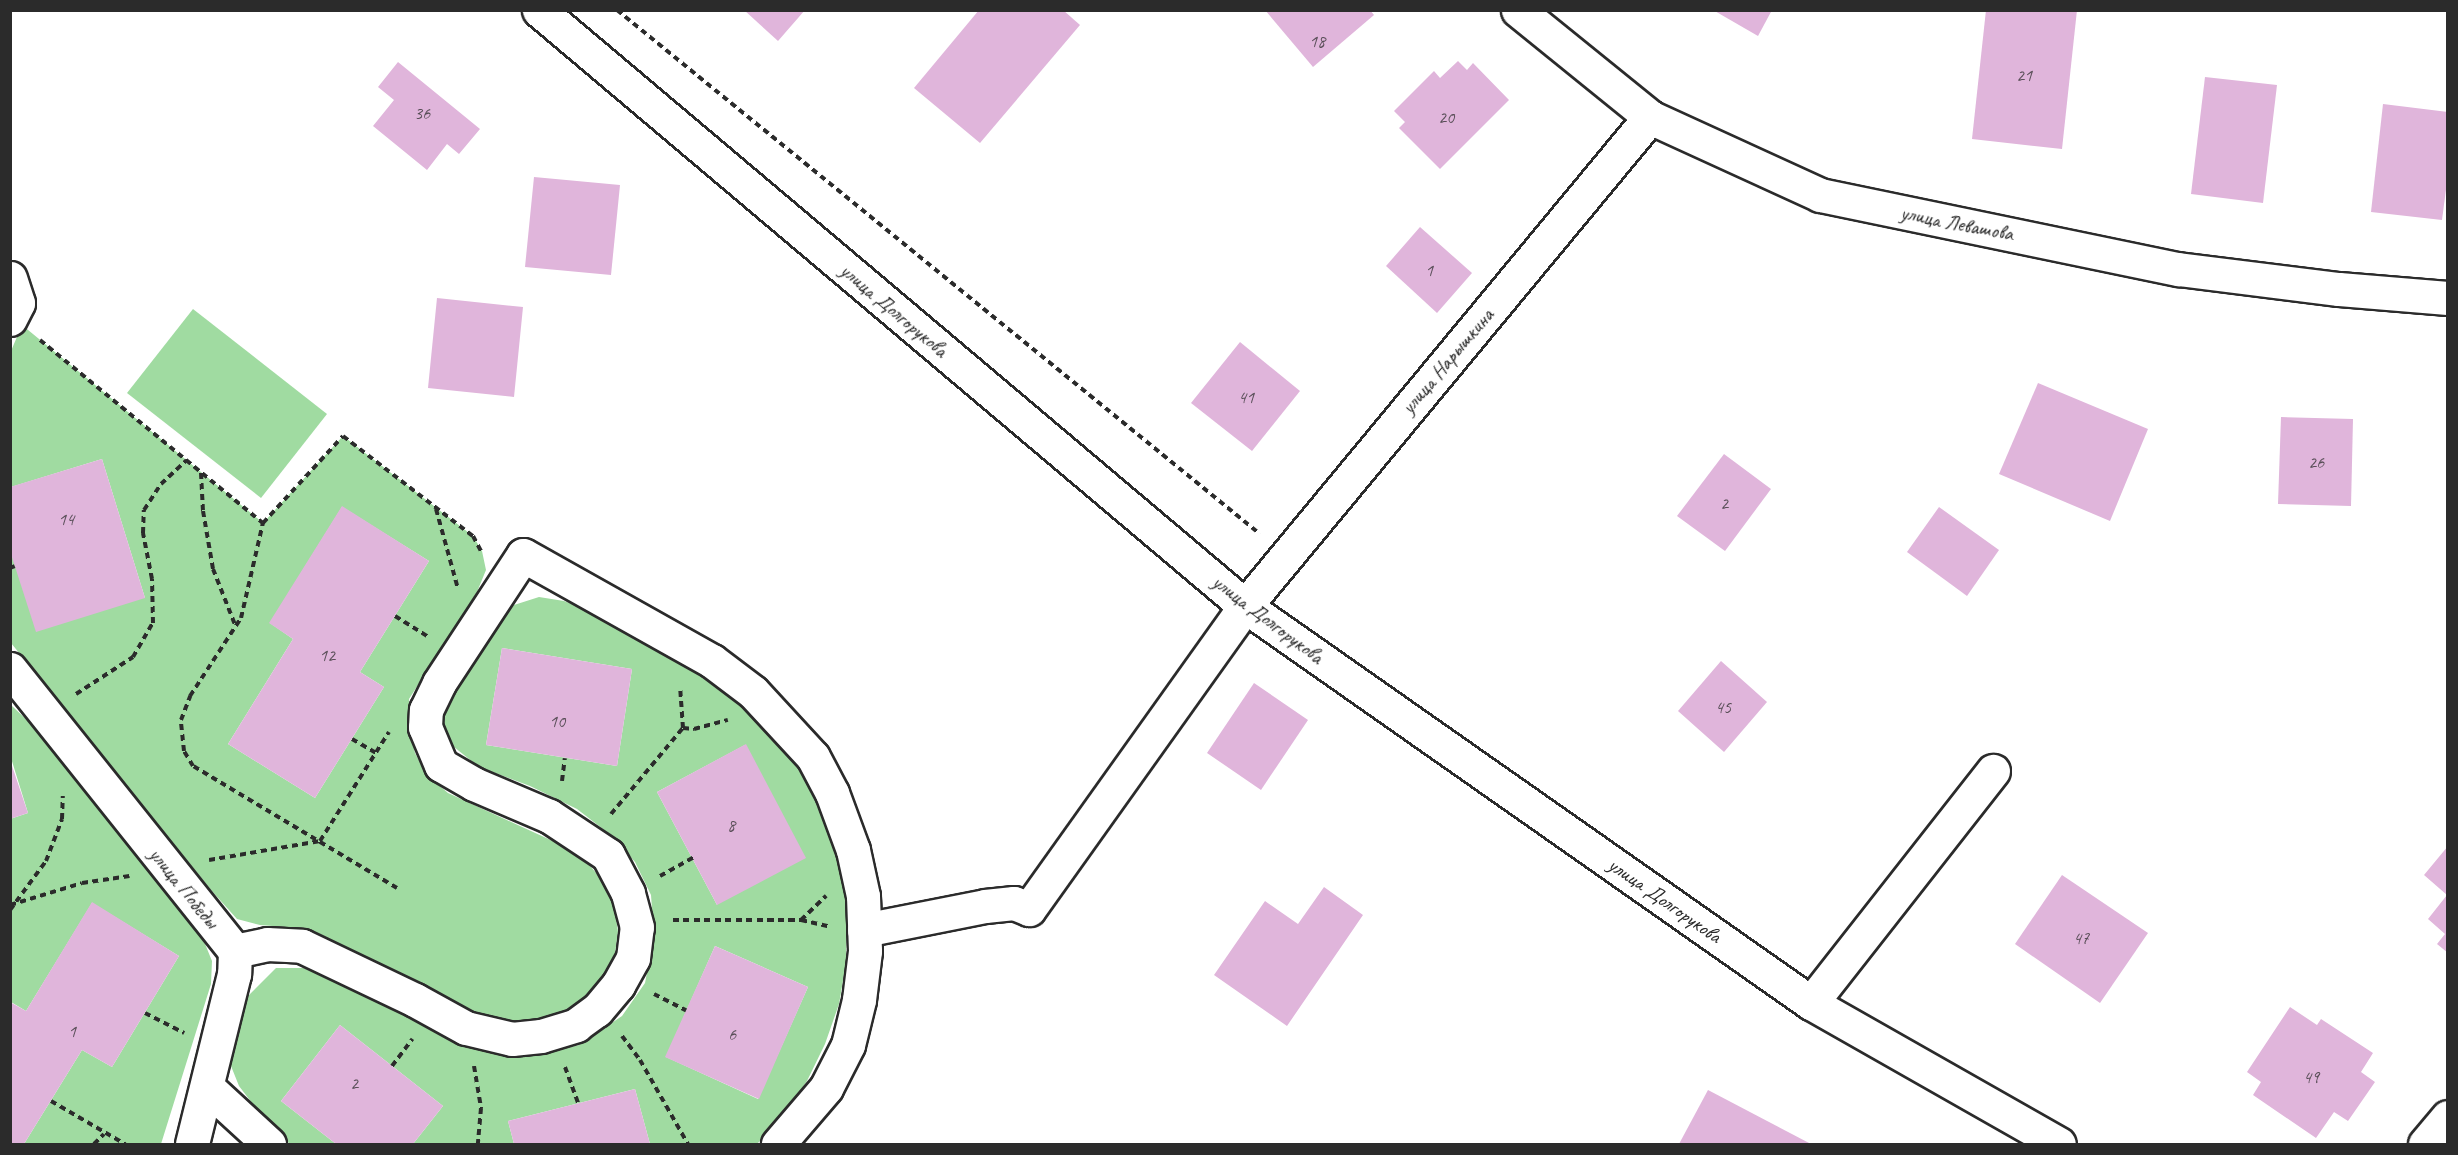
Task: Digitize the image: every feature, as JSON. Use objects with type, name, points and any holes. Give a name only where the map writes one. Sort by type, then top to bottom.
[{"type":"street","name":"улица Долгорукова","points":[[539,10],[1245,606],[1811,1003],[2059,1144]]},
{"type":"street","name":"улица Левашова","points":[[1518,10],[1650,117],[1820,195],[2178,269],[2338,289],[2448,298]]},
{"type":"street","name":"улица Нарышкина","points":[[864,930],[1005,904],[1014,903],[1029,909],[1245,606],[1650,117]]},
{"type":"street","points":[[10,278],[18,303],[21,326]]},
{"type":"street","points":[[192,1144],[208,1088],[234,974],[235,951],[267,944],[302,946],[415,1000],[466,1028],[512,1039],[541,1036],[576,1025],[597,1010],[618,985],[633,958],[637,927],[628,893],[608,855],[549,816],[474,784],[441,765],[425,727],[426,710],[439,684],[523,555],[712,661],[753,692],[786,725],[813,757],[832,793],[853,850],[863,896],[865,951],[859,1000],[848,1045],[826,1088],[777,1144]]},
{"type":"street","name":"улица Победы","points":[[10,669],[235,951]]},
{"type":"street","points":[[1811,1003],[1992,771]]},
{"type":"street","points":[[208,1088],[269,1144]]},
{"type":"street","points":[[2425,1144],[2448,1117]]},
{"type":"path","points":[[617,10],[1286,555]]},
{"type":"path","points":[[21,326],[263,523]]},
{"type":"path","points":[[398,888],[193,766],[184,751],[181,720],[190,696],[236,627],[249,595],[263,523],[268,513],[343,436],[472,536],[484,561]]},
{"type":"path","points":[[69,699],[133,657],[153,623],[152,579],[143,533],[144,510],[161,484],[187,460]]},
{"type":"path","points":[[201,472],[203,512],[213,569],[236,627]]},
{"type":"path","points":[[436,509],[461,601]]},
{"type":"path","points":[[588,842],[683,728],[680,686],[676,677]]},
{"type":"path","points":[[683,728],[694,729],[737,718]]},
{"type":"path","points":[[10,905],[110,877],[143,876],[169,869],[320,841],[393,726]]},
{"type":"path","points":[[352,739],[376,753]]},
{"type":"path","points":[[10,910],[19,902],[46,861],[62,819],[63,790]]},
{"type":"path","points":[[635,920],[801,920],[831,888]]},
{"type":"path","points":[[597,1010],[616,1029],[640,1060],[688,1144]]},
{"type":"path","points":[[466,1028],[481,1108],[478,1144]]},
{"type":"path","points":[[51,1101],[104,1134],[125,1144]]},
{"type":"path","points":[[94,1144],[104,1134]]},
{"type":"green space","points":[[193,309],[327,414],[261,498],[127,393]]},
{"type":"green space","points":[[22,325],[263,523],[343,436],[473,536],[482,551],[486,570],[477,592],[409,699],[415,753],[426,774],[448,793],[579,853],[604,882],[615,909],[618,932],[615,954],[606,977],[587,998],[563,1011],[537,1019],[511,1021],[472,1011],[309,929],[260,925],[237,919],[211,890],[11,643],[10,551],[145,598],[102,459],[11,487],[11,351]],"holes":[[[342,507],[429,561],[360,672],[384,687],[315,798],[228,744],[293,639],[270,623]]]},
{"type":"green space","points":[[539,597],[564,601],[595,613],[734,696],[794,760],[818,804],[835,845],[847,896],[846,963],[839,1004],[825,1044],[807,1081],[781,1119],[757,1144],[650,1144],[635,1089],[508,1121],[514,1144],[413,1144],[443,1106],[340,1025],[281,1101],[336,1144],[290,1144],[268,1124],[239,1086],[229,1061],[247,997],[276,968],[304,968],[446,1034],[493,1052],[532,1056],[579,1045],[622,1016],[645,983],[654,936],[651,895],[635,862],[612,836],[577,809],[530,786],[479,767],[449,743],[441,717],[460,679],[503,617],[514,605]],"holes":[[[502,648],[632,669],[617,766],[486,745]],[[745,745],[717,905],[657,792]],[[715,946],[808,987],[758,1099],[666,1057]]]},
{"type":"green space","points":[[11,705],[29,722],[203,939],[212,961],[211,984],[161,1144],[24,1144],[82,1050],[112,1067],[179,956],[92,903],[26,1011],[11,1002],[10,819],[28,813],[11,758]]},
{"type":"building","points":[[744,10],[805,10],[778,41]]},
{"type":"building","points":[[979,10],[1063,10],[1080,25],[980,143],[914,88]]},
{"type":"building","points":[[1265,10],[1370,10],[1374,15],[1313,67]]},
{"type":"building","points":[[1713,10],[1772,10],[1758,36]]},
{"type":"building","points":[[1986,10],[2077,10],[2062,149],[1972,139]]},
{"type":"building","points":[[1458,61],[1467,70],[1473,63],[1509,100],[1440,169],[1399,128],[1405,122],[1394,111],[1434,71],[1440,78]]},
{"type":"building","points":[[398,62],[480,129],[459,154],[447,144],[427,170],[373,126],[394,100],[378,87]]},
{"type":"building","points":[[2205,77],[2277,85],[2263,203],[2191,194]]},
{"type":"building","points":[[2383,104],[2448,112],[2448,174],[2442,220],[2371,212]]},
{"type":"building","points":[[534,177],[620,185],[611,275],[525,267]]},
{"type":"building","points":[[1420,227],[1472,273],[1437,313],[1386,266]]},
{"type":"building","points":[[437,298],[523,307],[514,397],[428,388]]},
{"type":"building","points":[[1240,342],[1300,391],[1252,451],[1191,403]]},
{"type":"building","points":[[2038,383],[2148,429],[2110,521],[1999,474]]},
{"type":"building","points":[[2281,417],[2353,419],[2351,506],[2278,504]]},
{"type":"building","points":[[1724,454],[1771,489],[1725,551],[1677,516]]},
{"type":"building","points":[[102,459],[145,598],[36,632],[10,551],[10,487]]},
{"type":"building","points":[[342,506],[429,561],[360,672],[384,687],[315,798],[228,744],[293,639],[269,623]]},
{"type":"building","points":[[1939,507],[1999,550],[1967,596],[1907,552]]},
{"type":"building","points":[[502,648],[632,669],[617,766],[486,745]]},
{"type":"building","points":[[1721,661],[1767,702],[1724,752],[1678,711]]},
{"type":"building","points":[[1254,683],[1308,720],[1261,790],[1207,753]]},
{"type":"building","points":[[746,744],[806,858],[717,905],[657,792]]},
{"type":"building","points":[[10,760],[28,813],[10,819]]},
{"type":"building","points":[[2448,846],[2448,953],[2437,944],[2445,934],[2428,919],[2447,895],[2424,875]]},
{"type":"building","points":[[2062,875],[2148,933],[2100,1003],[2015,944]]},
{"type":"building","points":[[1324,887],[1363,915],[1287,1026],[1214,975],[1265,901],[1298,924]]},
{"type":"building","points":[[92,902],[179,956],[112,1067],[82,1050],[24,1144],[10,1144],[10,1002],[26,1011]]},
{"type":"building","points":[[715,946],[808,987],[759,1099],[665,1057]]},
{"type":"building","points":[[2290,1007],[2317,1025],[2321,1019],[2373,1053],[2361,1072],[2375,1082],[2348,1121],[2334,1112],[2316,1138],[2253,1095],[2261,1082],[2247,1072]]},
{"type":"building","points":[[340,1025],[443,1106],[413,1144],[336,1144],[281,1101]]},
{"type":"building","points":[[635,1089],[650,1144],[514,1144],[508,1121]]},
{"type":"building","points":[[1708,1090],[1811,1144],[1679,1144]]}]
